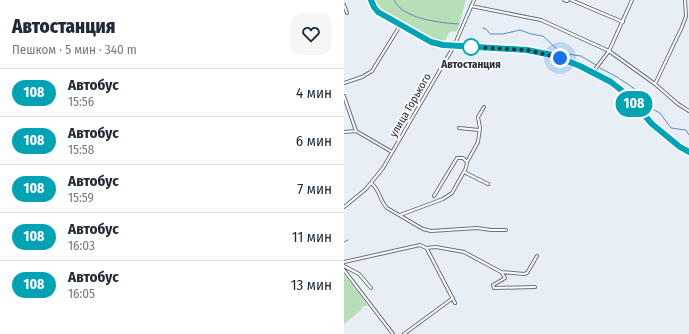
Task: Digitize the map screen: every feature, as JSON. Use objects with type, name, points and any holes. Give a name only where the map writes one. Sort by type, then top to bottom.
[{"type":"street","points":[[371,0],[378,12],[431,42],[454,46],[527,50],[552,55],[594,72],[626,94],[652,124],[680,147],[689,152]]},
{"type":"street","name":"улица Горького","points":[[344,207],[371,183],[392,152],[454,46],[474,0]]},
{"type":"street","points":[[564,0],[569,0],[622,22]]},
{"type":"street","points":[[594,72],[609,51],[632,0]]},
{"type":"street","points":[[655,84],[686,16],[685,0]]},
{"type":"street","points":[[344,5],[347,13]]},
{"type":"street","points":[[471,6],[541,20],[609,51],[689,111]]},
{"type":"street","points":[[344,83],[362,77],[372,71],[401,24]]},
{"type":"street","points":[[344,96],[356,131]]},
{"type":"street","points":[[400,215],[448,196],[455,189],[464,172],[467,162],[477,145],[479,130],[478,117],[484,107]]},
{"type":"street","points":[[459,128],[479,130]]},
{"type":"street","points":[[344,132],[356,131],[392,152]]},
{"type":"street","points":[[434,196],[457,158],[464,158],[467,162]]},
{"type":"street","points":[[464,172],[488,184]]},
{"type":"street","points":[[371,183],[377,188],[385,205],[400,215],[431,231],[477,228],[506,230]]},
{"type":"street","points":[[344,262],[420,245],[426,248],[436,247],[464,252],[501,272],[505,276],[493,285],[494,288],[535,286]]},
{"type":"street","points":[[426,248],[455,303]]},
{"type":"street","points":[[501,272],[527,273],[537,256]]},
{"type":"street","points":[[344,266],[359,274],[371,288]]},
{"type":"street","points":[[344,270],[393,334]]},
{"type":"street","points":[[404,334],[453,298]]},
{"type":"green space","points":[[373,0],[466,0],[457,31],[449,32],[444,44],[434,42],[379,10]]},
{"type":"green space","points":[[344,274],[367,306],[363,306],[361,310],[344,324]]},
{"type":"waterway","points":[[394,0],[405,12],[413,16],[433,21],[459,24]]},
{"type":"waterway","points":[[483,28],[490,34],[503,34],[520,30],[543,36],[558,50],[567,54],[581,56],[596,65]]},
{"type":"waterway","points":[[600,68],[635,89],[647,106],[660,113],[671,128],[686,130],[689,135]]},
{"type":"waterway","points":[[344,242],[348,240]]},
{"type":"bus line","name":"108","points":[[371,0],[372,5],[378,12],[431,42],[449,46],[527,50],[552,55],[594,72],[611,82],[626,94],[652,124],[680,147],[689,152]]},
{"type":"place","name":"Автостанция","points":[[471,47]]},
{"type":"route","points":[[471,47],[527,50],[560,58]]}]
